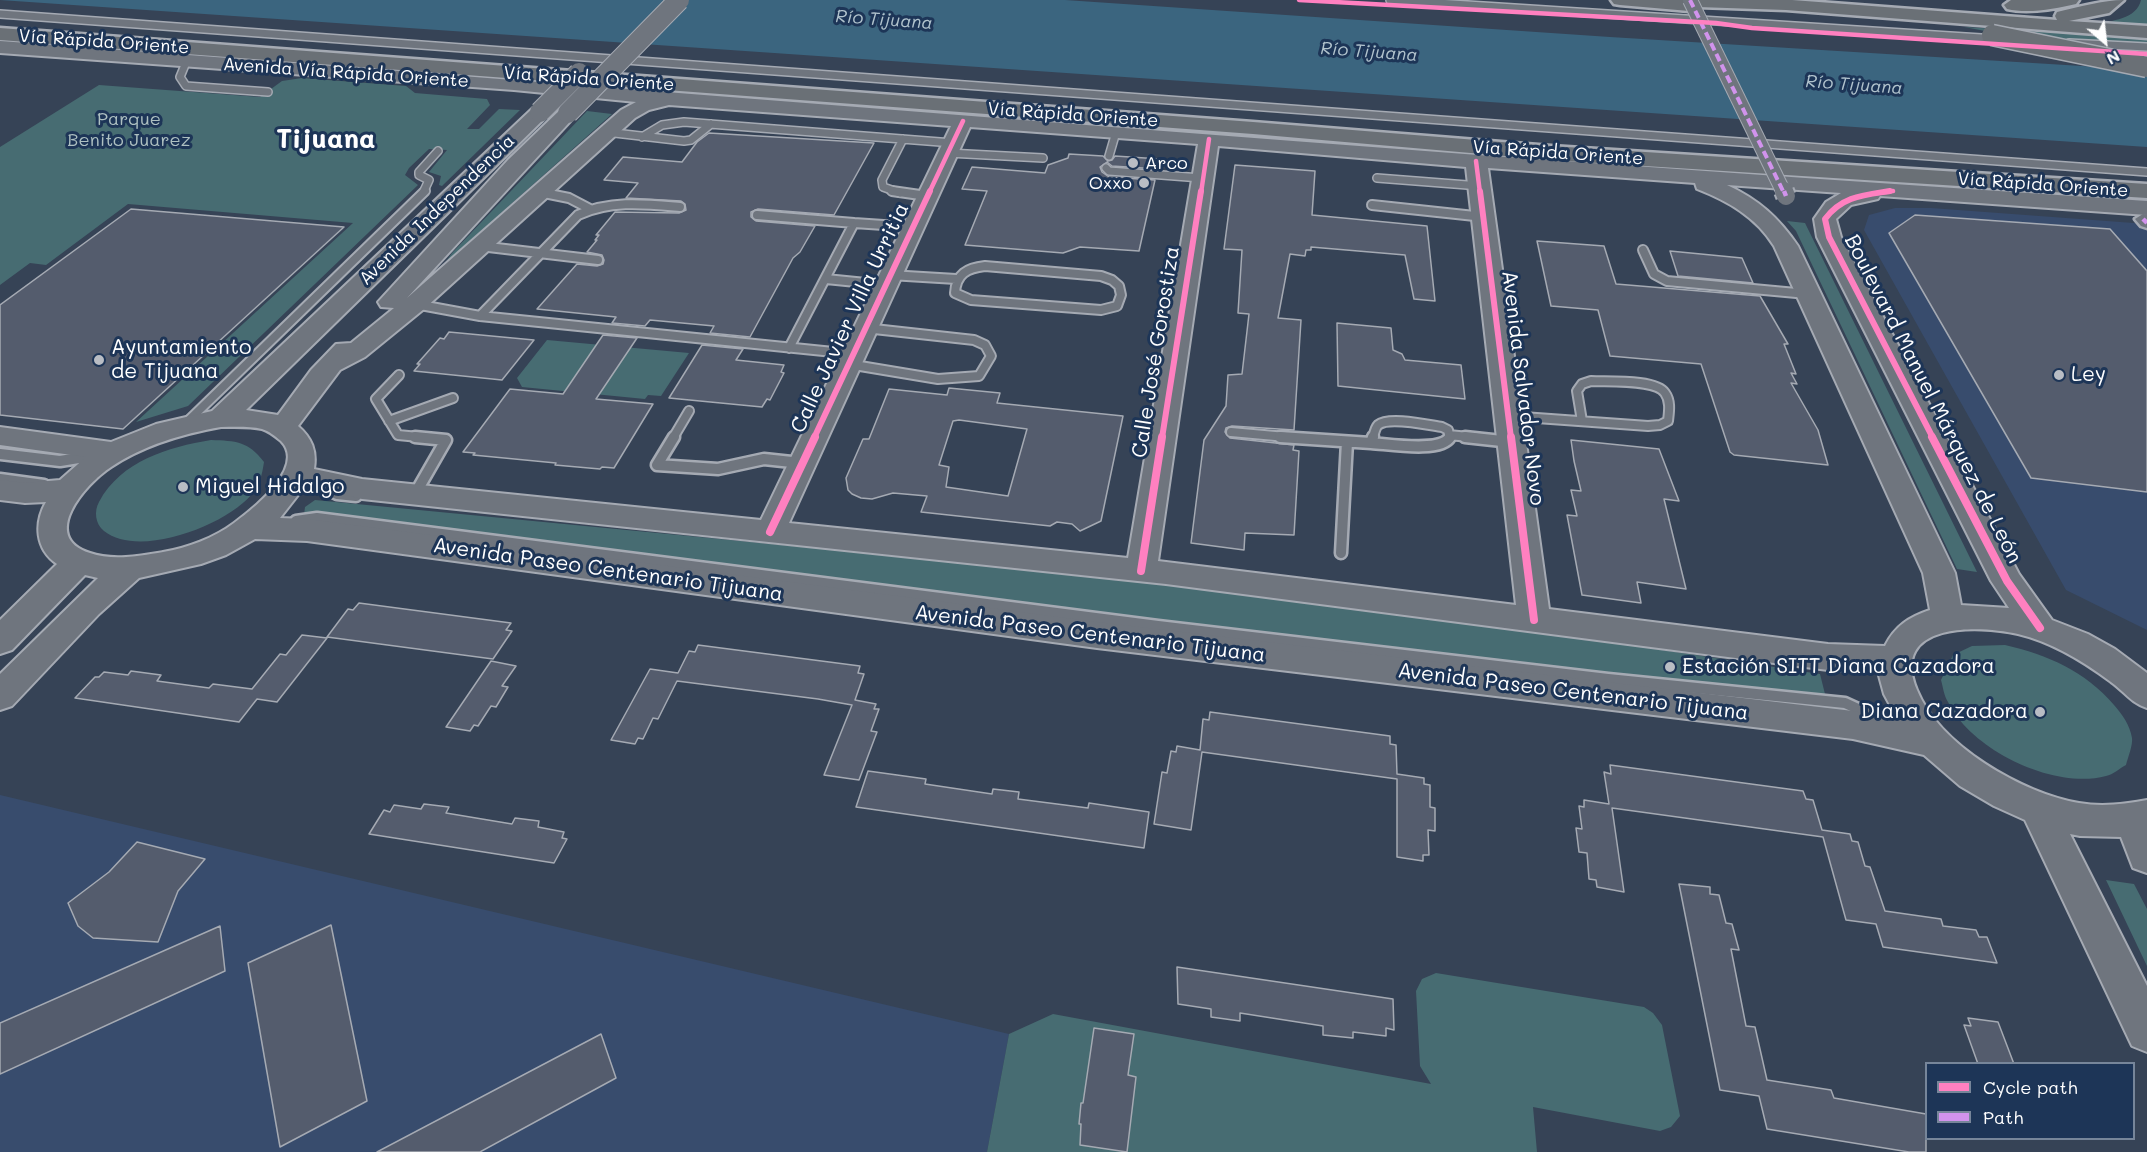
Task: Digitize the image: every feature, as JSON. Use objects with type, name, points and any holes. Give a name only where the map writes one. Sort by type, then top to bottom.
[{"type":"highway","points":[[1620,0],[1992,35],[2147,67]]},
{"type":"highway","points":[[1668,0],[1754,2],[2147,32]]},
{"type":"highway","points":[[1786,5],[1840,0],[2030,5],[2070,0]]},
{"type":"highway","points":[[1935,16],[2064,16],[2103,9],[2115,0]]},
{"type":"highway","points":[[0,36],[107,53]]},
{"type":"highway","name":"Vía Rápida Oriente","points":[[0,36],[1253,128],[1430,150],[1551,153],[2147,191]]},
{"type":"highway","points":[[774,106],[932,105]]},
{"type":"highway","points":[[1430,150],[2038,178],[2103,180],[2147,176]]},
{"type":"main road","name":"Avenida Independencia","points":[[283,428],[331,364],[516,165],[679,0]]},
{"type":"main road","name":"Avenida Independencia","points":[[221,418],[540,112],[611,40]]},
{"type":"main road","name":"Avenida Vía Rápida Oriente","points":[[0,47],[107,53],[340,74],[514,84],[774,106],[954,139],[1116,132],[1430,150],[1478,174],[1553,166]]},
{"type":"main road","points":[[331,364],[356,351],[415,304],[628,114],[642,106],[670,99]]},
{"type":"main road","name":"Calle Javier Villa Urritia","points":[[770,532],[954,139]]},
{"type":"main road","name":"Calle José Gorostiza","points":[[1141,571],[1201,178],[1209,139]]},
{"type":"main road","name":"Vía Rápida Oriente","points":[[1553,166],[1893,191],[2146,217]]},
{"type":"main road","name":"Avenida Salvador Novo","points":[[1478,174],[1534,620]]},
{"type":"main road","points":[[1684,176],[1719,189],[1762,215],[1778,232],[1939,573],[1948,618]]},
{"type":"main road","name":"Boulevard Manuel Márquez de León","points":[[1893,191],[1852,196],[1832,207],[1825,219],[1829,237],[2007,581],[2040,628]]},
{"type":"main road","points":[[221,418],[256,419],[283,428],[296,440],[302,456],[298,475],[280,502],[248,528],[221,543],[191,555],[160,564],[130,568],[101,568],[78,562],[59,549],[51,532],[54,512],[67,490],[82,475],[115,452],[153,433],[186,423],[221,418]]},
{"type":"main road","points":[[0,436],[115,452]]},
{"type":"main road","points":[[298,475],[344,487],[1141,571],[1828,657],[1896,659]]},
{"type":"main road","points":[[0,490],[25,493],[67,490]]},
{"type":"main road","name":"Avenida Paseo Centenario Tijuana","points":[[248,528],[307,530],[1108,637],[1852,725],[1932,742]]},
{"type":"main road","points":[[0,641],[78,562]]},
{"type":"main road","points":[[0,696],[88,605],[130,568]]},
{"type":"main road","points":[[2145,688],[2075,643],[2040,628],[1991,617],[1948,618],[1923,625],[1905,640],[1896,659],[1897,684],[1909,713],[1932,742],[1962,769],[1999,791],[2039,809],[2090,821],[2140,818],[2147,856]]},
{"type":"main road","points":[[2039,809],[2147,1031]]},
{"type":"street","points":[[1690,0],[1786,196]]},
{"type":"lane","points":[[1390,0],[2147,47]]},
{"type":"lane","points":[[0,14],[2147,172]]},
{"type":"lane","points":[[187,60],[180,77],[186,86],[268,92]]},
{"type":"lane","points":[[642,136],[669,124],[711,124],[903,139],[954,139],[1043,158]]},
{"type":"lane","points":[[606,132],[688,141],[711,124]]},
{"type":"lane","points":[[1109,156],[1116,132]]},
{"type":"lane","points":[[903,139],[882,180],[883,187],[893,192],[927,196]]},
{"type":"lane","points":[[186,423],[425,190],[429,180],[418,175],[419,172],[438,151]]},
{"type":"lane","points":[[1106,168],[1109,171],[1201,178]]},
{"type":"lane","points":[[1377,178],[1478,174]]},
{"type":"lane","points":[[539,192],[568,198],[590,209]]},
{"type":"lane","points":[[480,316],[578,215],[590,209],[629,204],[680,207]]},
{"type":"lane","points":[[1372,205],[1484,217]]},
{"type":"lane","points":[[757,215],[913,227]]},
{"type":"lane","points":[[789,348],[854,223]]},
{"type":"lane","points":[[480,246],[540,255],[598,260]]},
{"type":"lane","points":[[1643,250],[1654,274],[1667,281],[1807,294]]},
{"type":"lane","points":[[826,279],[956,279],[968,269],[985,266],[1101,276],[1112,279],[1118,284],[1121,290],[1121,300],[1117,306],[1101,310],[971,300],[955,292],[956,279]]},
{"type":"lane","points":[[415,304],[480,316],[789,348],[938,379],[979,376],[991,356],[990,348],[974,340],[865,328]]},
{"type":"lane","points":[[399,375],[376,399],[398,435],[446,440],[415,494]]},
{"type":"lane","points":[[1449,435],[1582,421],[1660,425],[1668,421],[1670,401],[1667,393],[1659,386],[1591,381],[1582,384],[1577,391],[1582,421]]},
{"type":"lane","points":[[389,421],[453,398]]},
{"type":"lane","points":[[689,411],[657,465],[718,469],[764,459],[801,463]]},
{"type":"lane","points":[[1231,432],[1371,444],[1437,445],[1447,442],[1449,435],[1448,430],[1442,427],[1386,421],[1376,427],[1371,444]]},
{"type":"lane","points":[[1341,553],[1347,442]]},
{"type":"lane","points":[[0,454],[60,461],[115,452]]},
{"type":"lane","points":[[298,475],[337,494],[1106,575],[1774,662]]},
{"type":"lane","points":[[0,479],[37,483],[67,490]]},
{"type":"lane","points":[[1832,670],[1896,659]]},
{"type":"shaded area","name":"Ley","points":[[1895,208],[1931,208],[2147,224],[2147,630],[2066,590],[1864,230],[1869,215]]},
{"type":"shaded area","points":[[0,795],[1009,1034],[987,1152],[0,1152]]},
{"type":"green space","points":[[2141,0],[2147,0],[2147,29],[2095,24],[2129,15],[2139,6]]},
{"type":"green space","points":[[1964,27],[2147,38],[2147,56],[2101,53]]},
{"type":"green space","name":"Parque Benito Juarez","points":[[302,78],[406,86],[415,93],[487,99],[490,105],[467,129],[479,129],[499,109],[520,110],[442,186],[439,185],[441,176],[429,172],[447,150],[429,149],[409,168],[405,175],[418,185],[188,406],[136,422],[353,223],[128,204],[46,265],[30,263],[0,285],[0,147],[99,85],[260,97],[282,81]]},
{"type":"green space","points":[[587,111],[612,114],[445,263],[452,253]]},
{"type":"green space","points":[[1787,221],[1805,223],[1977,572],[1957,569],[1796,231]]},
{"type":"green space","points":[[547,340],[689,353],[661,396],[648,395],[645,399],[522,387],[517,378]]},
{"type":"green space","points":[[211,440],[241,443],[264,462],[257,487],[239,506],[203,527],[159,540],[119,539],[101,528],[96,517],[97,506],[108,488],[120,476],[147,458],[162,452]]},
{"type":"green space","points":[[315,500],[1094,575],[1551,633],[1820,674],[1828,706],[304,515],[305,507]]},
{"type":"green space","points":[[2005,645],[2051,659],[2078,674],[2103,693],[2123,716],[2131,733],[2132,744],[2126,765],[2106,776],[2085,779],[2063,777],[2016,762],[1975,736],[1959,720],[1948,702],[1941,680],[1953,655],[1972,646]]},
{"type":"green space","points":[[2106,880],[2134,884],[2147,909],[2147,966]]},
{"type":"green space","points":[[1436,973],[1644,1007],[1653,1013],[1662,1025],[1680,1116],[1671,1127],[1660,1131],[1533,1107],[1537,1152],[987,1152],[1009,1034],[1053,1014],[1431,1084],[1420,1066],[1416,991],[1422,979]]},
{"type":"water","name":"Río Tijuana","points":[[0,0],[1065,0],[2147,70],[2147,147]]},
{"type":"building","points":[[709,133],[874,143],[834,215],[758,209],[751,212],[751,217],[756,221],[815,226],[800,252],[793,258],[750,337],[710,333],[714,326],[650,320],[645,326],[612,323],[616,317],[537,309],[577,264],[597,266],[603,264],[602,255],[587,252],[597,240],[595,240],[599,235],[596,235],[615,212],[679,213],[686,210],[685,204],[681,201],[626,198],[638,183],[604,180],[623,157],[682,162],[697,142]]},
{"type":"building","points":[[1069,154],[1103,156],[1108,161],[1115,156],[1160,159],[1158,169],[1112,166],[1107,162],[1100,167],[1102,172],[1109,177],[1155,180],[1139,251],[1080,247],[1063,253],[965,245],[987,191],[962,189],[972,167],[1045,173],[1048,165],[1068,158]]},
{"type":"building","points":[[1235,165],[1315,171],[1312,215],[1427,226],[1435,301],[1414,299],[1405,255],[1311,247],[1311,250],[1306,250],[1305,256],[1290,254],[1278,318],[1301,320],[1294,430],[1232,426],[1226,428],[1225,432],[1230,438],[1294,445],[1293,450],[1299,451],[1294,535],[1245,533],[1244,550],[1191,543],[1204,440],[1226,406],[1228,375],[1242,374],[1249,314],[1238,313],[1242,250],[1224,249]]},
{"type":"building","name":"Ayuntamiento de Tijuana","points":[[131,209],[344,227],[123,429],[0,415],[0,305]]},
{"type":"building","name":"Ley","points":[[1915,215],[2110,229],[2147,271],[2147,492],[2031,478],[1889,233]]},
{"type":"building","points":[[1537,241],[1604,246],[1616,284],[1760,296],[1788,344],[1784,344],[1796,374],[1791,373],[1797,384],[1791,383],[1818,430],[1828,465],[1734,455],[1730,452],[1701,364],[1610,356],[1598,310],[1551,306]]},
{"type":"building","points":[[1670,251],[1742,258],[1753,283],[1678,276]]},
{"type":"building","points":[[1337,323],[1391,328],[1393,350],[1402,354],[1405,360],[1461,365],[1465,399],[1338,386]]},
{"type":"building","points":[[449,332],[534,340],[502,380],[414,371],[420,364],[417,364],[440,338],[444,339]]},
{"type":"building","points":[[603,335],[637,338],[596,399],[653,404],[614,468],[555,465],[556,463],[473,455],[475,453],[463,452],[510,389],[563,394]]},
{"type":"building","points":[[702,345],[743,349],[736,360],[784,365],[781,372],[784,373],[770,400],[767,399],[762,407],[669,398]]},
{"type":"building","points":[[949,388],[1000,393],[997,403],[1123,416],[1101,521],[1080,531],[1072,524],[1057,522],[1050,526],[921,512],[927,496],[893,493],[872,499],[861,498],[848,490],[846,478],[863,439],[869,439],[889,389],[947,395]],"holes":[[[953,421],[1027,429],[1008,496],[946,487],[949,467],[939,465]]]},
{"type":"building","points":[[1571,440],[1659,449],[1679,501],[1664,499],[1686,589],[1637,582],[1641,603],[1582,595],[1567,515],[1577,516],[1571,490],[1581,491]]},
{"type":"building","points":[[359,603],[511,623],[506,630],[512,631],[493,659],[327,637],[348,609],[353,610]]},
{"type":"building","points":[[302,635],[327,638],[277,702],[257,699],[239,722],[75,698],[95,677],[99,677],[104,672],[128,675],[131,671],[161,675],[157,681],[209,688],[213,684],[252,689],[280,654],[286,655]]},
{"type":"building","points":[[698,645],[860,666],[858,673],[864,674],[855,700],[876,704],[874,709],[879,709],[871,731],[877,732],[859,780],[824,775],[852,705],[818,699],[677,681],[658,719],[653,718],[643,739],[638,738],[635,744],[611,740],[650,669],[678,673],[689,651],[695,652]]},
{"type":"building","points":[[491,661],[516,666],[502,686],[508,687],[496,707],[491,706],[478,726],[474,725],[470,731],[446,727]]},
{"type":"building","points":[[1210,712],[1390,736],[1390,744],[1396,745],[1397,774],[1424,778],[1424,784],[1430,785],[1430,807],[1435,808],[1435,831],[1428,830],[1429,855],[1423,855],[1423,861],[1397,857],[1397,779],[1202,752],[1191,830],[1154,824],[1162,772],[1167,773],[1171,751],[1176,752],[1177,746],[1200,750],[1203,719],[1209,720]]},
{"type":"building","points":[[1610,765],[1803,791],[1806,799],[1813,800],[1822,830],[1850,834],[1852,841],[1858,842],[1865,866],[1870,867],[1885,911],[1941,919],[1943,926],[1976,930],[1979,937],[1987,937],[1997,963],[1883,947],[1876,924],[1846,920],[1823,837],[1612,808],[1624,892],[1597,887],[1596,880],[1589,879],[1587,853],[1579,852],[1576,828],[1582,829],[1579,806],[1584,807],[1584,800],[1609,804],[1604,772],[1611,774]]},
{"type":"building","points":[[868,771],[926,779],[925,784],[992,794],[993,789],[1019,792],[1018,799],[1088,808],[1089,803],[1149,812],[1144,848],[856,807]]},
{"type":"building","points":[[424,804],[449,807],[446,813],[512,824],[515,818],[539,821],[538,827],[564,832],[562,838],[567,839],[554,863],[369,834],[384,810],[390,812],[394,805],[421,809]]},
{"type":"building","points":[[137,842],[205,859],[178,891],[158,942],[93,938],[78,926],[68,903],[109,872]]},
{"type":"building","points":[[1679,884],[1710,887],[1710,894],[1719,895],[1726,923],[1732,924],[1739,950],[1731,949],[1746,1026],[1755,1027],[1767,1080],[1831,1090],[1834,1098],[1925,1114],[1926,1152],[1909,1152],[1767,1129],[1759,1096],[1720,1090]]},
{"type":"building","points":[[331,925],[367,1101],[280,1147],[248,963]]},
{"type":"building","points":[[220,926],[225,971],[0,1074],[0,1023]]},
{"type":"building","points":[[1177,967],[1393,999],[1394,1030],[1386,1028],[1386,1036],[1353,1032],[1353,1038],[1323,1035],[1323,1026],[1240,1013],[1240,1021],[1211,1017],[1211,1009],[1178,1004]]},
{"type":"building","points":[[1968,1018],[1998,1022],[2013,1062],[1977,1062],[1964,1025],[1971,1026]]},
{"type":"building","points":[[1094,1028],[1134,1034],[1128,1075],[1136,1077],[1127,1152],[1080,1145],[1081,1103],[1083,1103]]},
{"type":"building","points":[[601,1034],[616,1078],[480,1152],[377,1152]]},
{"type":"marked path","points":[[1690,0],[1786,196]]},
{"type":"marked path","points":[[2143,219],[2147,223]]},
{"type":"cycle path","points":[[1299,0],[1716,23],[1752,28],[2147,54]]},
{"type":"cycle path","points":[[770,532],[963,121]]},
{"type":"cycle path","points":[[1141,571],[1209,139]]},
{"type":"cycle path","points":[[1476,161],[1534,620]]},
{"type":"cycle path","points":[[1893,191],[1854,196],[1838,204],[1825,219],[1829,237],[2007,581],[2040,628]]},
{"type":"place","name":"Arco","points":[[1133,163]]},
{"type":"place","name":"Oxxo","points":[[1144,183]]},
{"type":"place","name":"Ayuntamiento de Tijuana","points":[[99,360]]},
{"type":"place","name":"Ley","points":[[2059,375]]},
{"type":"place","name":"Miguel Hidalgo","points":[[183,487]]},
{"type":"place","name":"Estación SITT Diana Cazadora","points":[[1670,667]]},
{"type":"place","name":"Diana Cazadora","points":[[2040,712]]},
{"type":"district","name":"Tijuana","points":[[326,140]]}]
